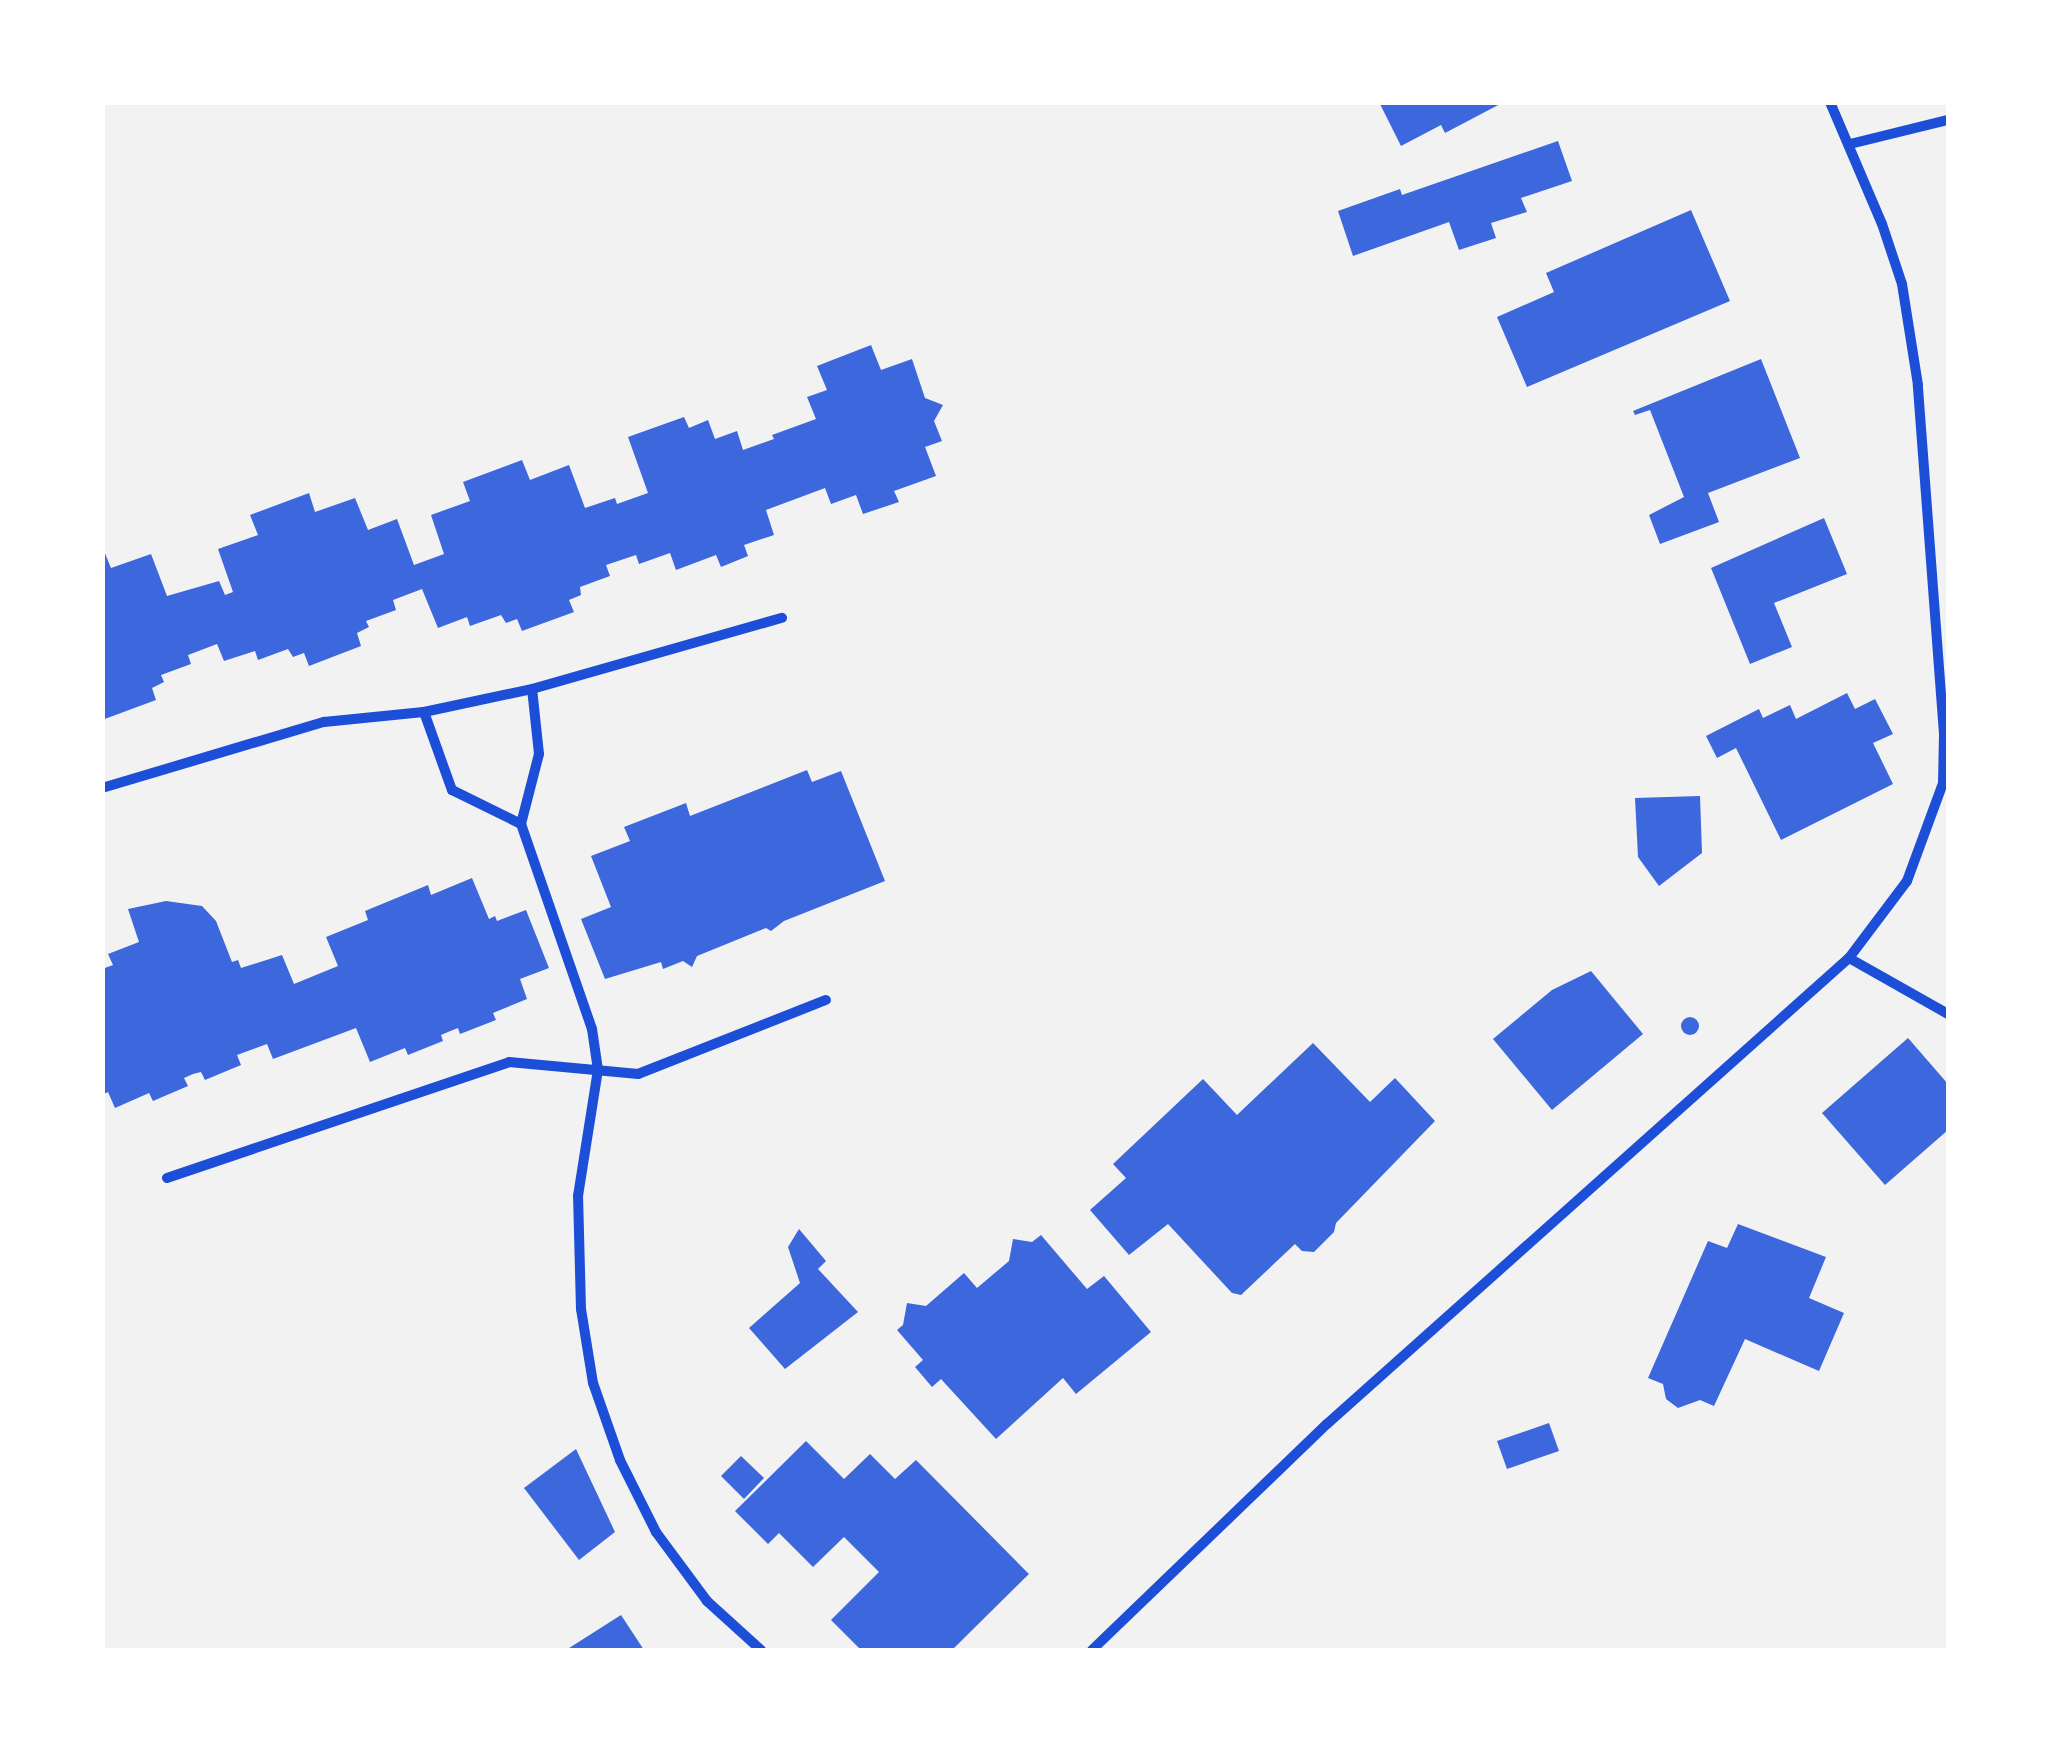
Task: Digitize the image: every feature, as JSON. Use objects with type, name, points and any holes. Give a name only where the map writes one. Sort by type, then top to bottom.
[{"type":"street","points":[[1092,1650],[1327,1424],[1849,958],[1907,881],[1927,836],[1943,783],[1944,734],[1912,333],[1902,284],[1850,144],[1830,102]]},
{"type":"street","points":[[1850,144],[1948,120]]},
{"type":"street","points":[[102,788],[324,722],[424,712],[532,688],[782,618]]},
{"type":"street","points":[[532,688],[540,754],[521,824],[592,1029],[598,1070],[578,1196],[582,1310],[593,1383],[620,1460],[656,1532],[706,1601],[761,1650]]},
{"type":"street","points":[[424,712],[452,790],[521,824]]},
{"type":"street","points":[[1849,958],[1948,1014]]},
{"type":"street","points":[[167,1178],[509,1062],[638,1074],[826,1000]]},
{"type":"building","points":[[1379,102],[1504,102],[1445,133],[1441,125],[1401,146]]},
{"type":"building","points":[[1558,141],[1572,181],[1521,198],[1527,212],[1491,223],[1496,238],[1459,250],[1449,222],[1353,256],[1338,211],[1400,189],[1402,195]]},
{"type":"building","points":[[1691,210],[1730,301],[1527,387],[1497,317],[1554,292],[1546,273]]},
{"type":"building","points":[[871,345],[881,370],[912,359],[925,398],[943,405],[934,421],[942,441],[925,447],[936,476],[894,491],[899,502],[863,514],[856,495],[831,504],[825,488],[766,510],[774,535],[744,545],[748,556],[721,567],[716,555],[676,570],[670,553],[639,564],[636,555],[606,565],[610,576],[580,587],[581,595],[569,600],[574,612],[522,631],[517,619],[506,623],[501,615],[470,626],[467,617],[438,628],[422,589],[393,600],[396,610],[366,621],[369,627],[357,633],[361,646],[309,666],[304,653],[293,657],[288,649],[258,660],[255,651],[224,661],[217,644],[188,655],[191,664],[161,675],[164,682],[152,688],[156,700],[102,720],[102,546],[111,568],[151,554],[167,596],[219,581],[225,595],[233,592],[218,549],[258,535],[250,515],[309,493],[315,512],[355,498],[368,530],[397,519],[414,565],[444,554],[431,515],[470,501],[463,482],[522,460],[530,480],[569,465],[585,508],[615,498],[617,504],[648,493],[628,437],[684,417],[689,428],[708,420],[715,439],[737,431],[743,450],[774,439],[772,435],[816,419],[807,397],[827,390],[817,366]]},
{"type":"building","points":[[1761,359],[1800,458],[1708,493],[1719,522],[1660,544],[1649,515],[1684,497],[1650,410],[1635,415],[1633,411]]},
{"type":"building","points":[[1824,518],[1847,574],[1774,603],[1792,647],[1750,664],[1711,568]]},
{"type":"building","points":[[1847,693],[1855,709],[1875,699],[1893,734],[1873,743],[1893,784],[1781,840],[1736,748],[1717,758],[1706,736],[1759,709],[1763,718],[1790,705],[1796,719]]},
{"type":"building","points":[[807,770],[812,782],[841,771],[885,881],[784,921],[771,931],[766,928],[697,956],[692,967],[683,961],[663,969],[661,962],[605,979],[581,919],[611,907],[591,856],[630,841],[624,827],[686,803],[690,816]]},
{"type":"building","points":[[1700,796],[1702,853],[1659,886],[1638,857],[1635,798]]},
{"type":"building","points":[[472,878],[489,919],[495,916],[497,921],[526,910],[549,968],[520,979],[527,999],[493,1013],[496,1020],[460,1034],[458,1028],[441,1035],[443,1041],[408,1055],[405,1048],[370,1062],[356,1028],[273,1059],[267,1044],[237,1055],[241,1065],[205,1080],[201,1072],[193,1074],[184,1078],[188,1086],[153,1101],[149,1093],[115,1108],[108,1092],[102,1095],[102,969],[113,965],[108,954],[139,942],[128,909],[166,901],[202,906],[216,921],[232,962],[238,960],[241,968],[282,955],[294,984],[338,966],[326,937],[368,920],[365,911],[428,885],[431,895]]},
{"type":"building","points":[[1591,971],[1643,1034],[1552,1110],[1493,1039],[1552,990]]},
{"type":"building","points":[[1690,1017],[1699,1026],[1690,1035],[1681,1026]]},
{"type":"building","points":[[1908,1038],[1948,1084],[1948,1130],[1885,1185],[1822,1113]]},
{"type":"building","points":[[1313,1043],[1370,1102],[1395,1078],[1435,1121],[1336,1223],[1334,1232],[1314,1252],[1302,1251],[1295,1244],[1241,1295],[1232,1293],[1168,1224],[1129,1255],[1090,1210],[1126,1178],[1113,1164],[1203,1079],[1237,1115]]},
{"type":"building","points":[[1738,1224],[1826,1257],[1809,1298],[1844,1313],[1819,1371],[1745,1339],[1714,1406],[1700,1400],[1678,1408],[1666,1399],[1663,1384],[1648,1378],[1708,1241],[1727,1248]]},
{"type":"building","points":[[799,1229],[826,1261],[818,1269],[858,1312],[785,1369],[749,1328],[800,1283],[788,1247]]},
{"type":"building","points":[[1041,1235],[1087,1289],[1104,1276],[1151,1332],[1076,1394],[1063,1378],[996,1439],[941,1379],[932,1387],[915,1367],[923,1360],[897,1330],[903,1325],[907,1303],[926,1306],[964,1273],[977,1288],[1009,1261],[1013,1239],[1032,1242]]},
{"type":"building","points":[[1549,1423],[1559,1451],[1507,1469],[1497,1441]]},
{"type":"building","points":[[806,1441],[844,1479],[870,1454],[895,1479],[916,1460],[1029,1574],[952,1650],[861,1650],[831,1620],[879,1572],[844,1537],[813,1567],[779,1533],[768,1544],[735,1511]]},
{"type":"building","points":[[576,1449],[615,1532],[579,1560],[524,1488]]},
{"type":"building","points":[[741,1456],[764,1478],[744,1499],[721,1476]]},
{"type":"building","points":[[621,1615],[644,1650],[566,1650]]}]
